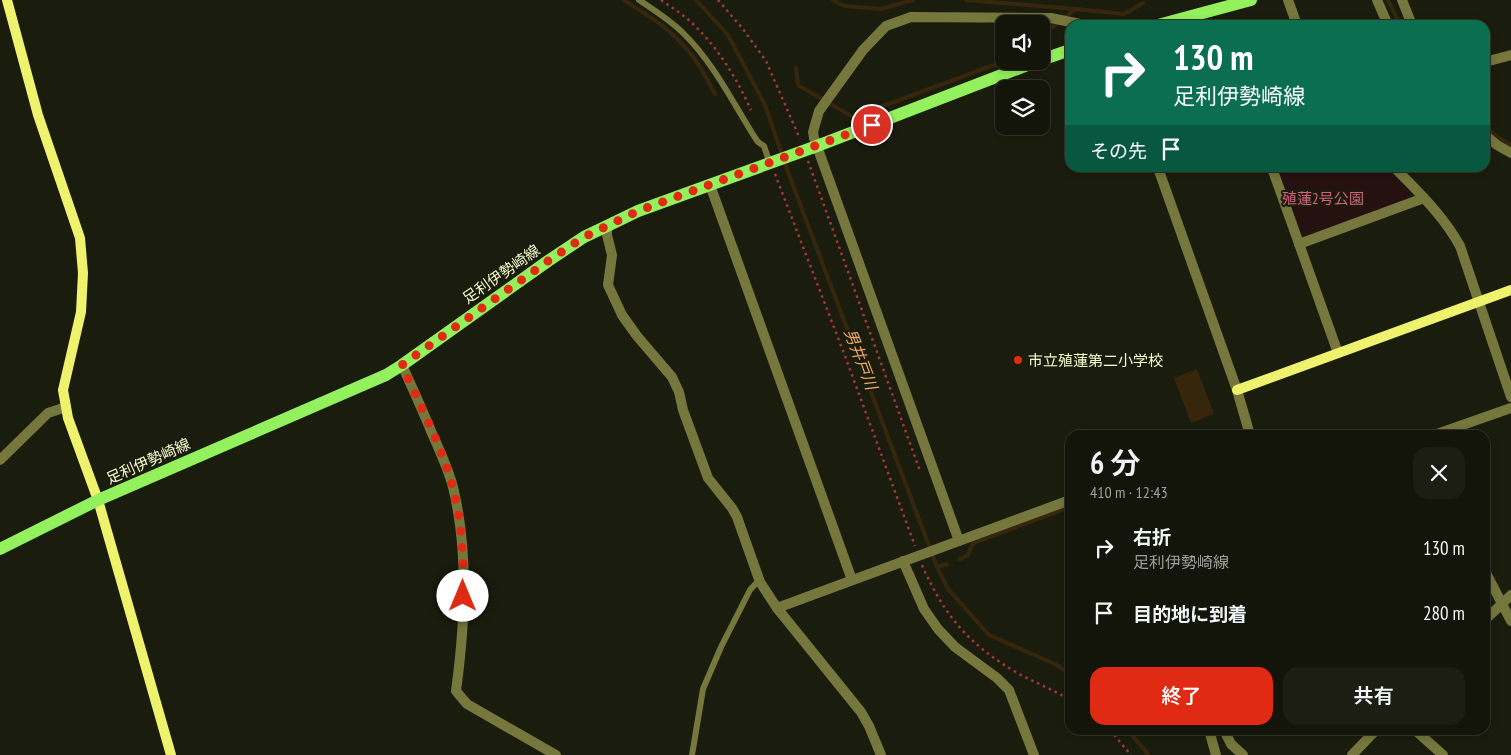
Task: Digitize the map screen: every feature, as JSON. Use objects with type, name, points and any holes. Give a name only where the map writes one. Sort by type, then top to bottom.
[{"type":"main road","points":[[1177,20],[1251,0]]},
{"type":"main road","points":[[1050,57],[1065,52]]},
{"type":"main road","name":"足利伊勢崎線","points":[[0,549],[98,500],[386,374],[402,365],[584,237],[638,211],[710,184],[773,165],[803,151],[1015,70]]},
{"type":"street","points":[[7,0],[38,115],[80,238],[83,273],[80,312],[63,390],[68,418],[98,500],[171,755]]},
{"type":"street","points":[[1288,0],[1294,20]]},
{"type":"street","points":[[1377,0],[1386,20]]},
{"type":"street","points":[[1402,0],[1410,20]]},
{"type":"street","points":[[959,541],[813,132],[819,111],[863,50],[886,26],[911,17],[1051,18],[1065,21]]},
{"type":"street","points":[[1490,61],[1511,55]]},
{"type":"street","points":[[1490,139],[1511,153]]},
{"type":"street","points":[[1159,172],[1237,390],[1246,430]]},
{"type":"street","points":[[1273,172],[1338,354]]},
{"type":"street","points":[[1399,172],[1433,207],[1452,231],[1460,246],[1511,397]]},
{"type":"street","points":[[710,184],[852,580]]},
{"type":"street","points":[[1299,244],[1424,198]]},
{"type":"street","points":[[607,226],[607,235],[612,255],[608,285],[622,315],[637,336],[672,377],[679,392],[683,410],[708,478],[737,517],[759,580],[777,608],[861,712],[881,755]]},
{"type":"street","points":[[1237,390],[1511,290]]},
{"type":"street","points":[[402,365],[443,457],[452,486],[460,525],[463,577],[461,653],[456,691],[467,704],[556,755]]},
{"type":"street","points":[[0,460],[48,413],[66,407]]},
{"type":"street","points":[[1448,430],[1511,408]]},
{"type":"street","points":[[777,608],[1065,502]]},
{"type":"street","points":[[903,561],[924,609],[938,629],[955,647],[997,678],[1009,690],[1034,755]]},
{"type":"street","points":[[1490,581],[1511,621]]},
{"type":"street","points":[[1490,615],[1511,594]]},
{"type":"street","points":[[1210,735],[1216,755]]},
{"type":"street","points":[[1226,735],[1231,744],[1243,755]]},
{"type":"street","points":[[1352,755],[1371,735]]},
{"type":"street","points":[[1421,735],[1444,755]]},
{"type":"lane","points":[[639,0],[681,31],[691,41],[712,69],[758,142],[764,146],[773,165]]},
{"type":"lane","points":[[692,755],[703,689],[721,647],[750,590],[759,580]]},
{"type":"path","points":[[718,0],[743,28],[766,62],[803,151],[922,475]]},
{"type":"path","points":[[773,165],[933,590],[963,632],[978,647],[1019,674],[1065,697]]},
{"type":"path","points":[[1114,735],[1130,755]]},
{"type":"green space","name":"殖蓮2号公園","points":[[1279,172],[1391,172],[1410,192],[1409,200],[1309,236],[1302,234]]},
{"type":"shaded area","points":[[1197,369],[1214,414],[1191,423],[1174,378]]},
{"type":"waterway","points":[[624,0],[677,38],[697,62],[715,94]]},
{"type":"waterway","name":"男井戸川","points":[[696,0],[728,35],[765,105],[788,172],[937,567],[948,589],[989,635],[1055,664],[1065,671]]},
{"type":"waterway","points":[[833,0],[844,6],[881,9],[913,0]]},
{"type":"waterway","points":[[966,0],[1076,9]]},
{"type":"waterway","points":[[1388,0],[1398,20]]},
{"type":"waterway","points":[[1064,18],[1076,9],[1124,14],[1143,3]]},
{"type":"waterway","points":[[1050,30],[1058,22]]},
{"type":"waterway","points":[[796,68],[798,85],[853,117],[995,65]]},
{"type":"waterway","points":[[1490,130],[1511,145]]},
{"type":"waterway","points":[[960,559],[968,555],[973,543],[1065,509]]},
{"type":"waterway","points":[[937,567],[947,564]]},
{"type":"waterway","name":"男井戸川","points":[[1132,735],[1148,755]]},
{"type":"place","name":"市立殖蓮第二小学校","points":[[1018,360]]},
{"type":"route","points":[[463,596],[460,525],[452,486],[443,457],[402,365],[584,237],[638,211],[872,125]]}]
